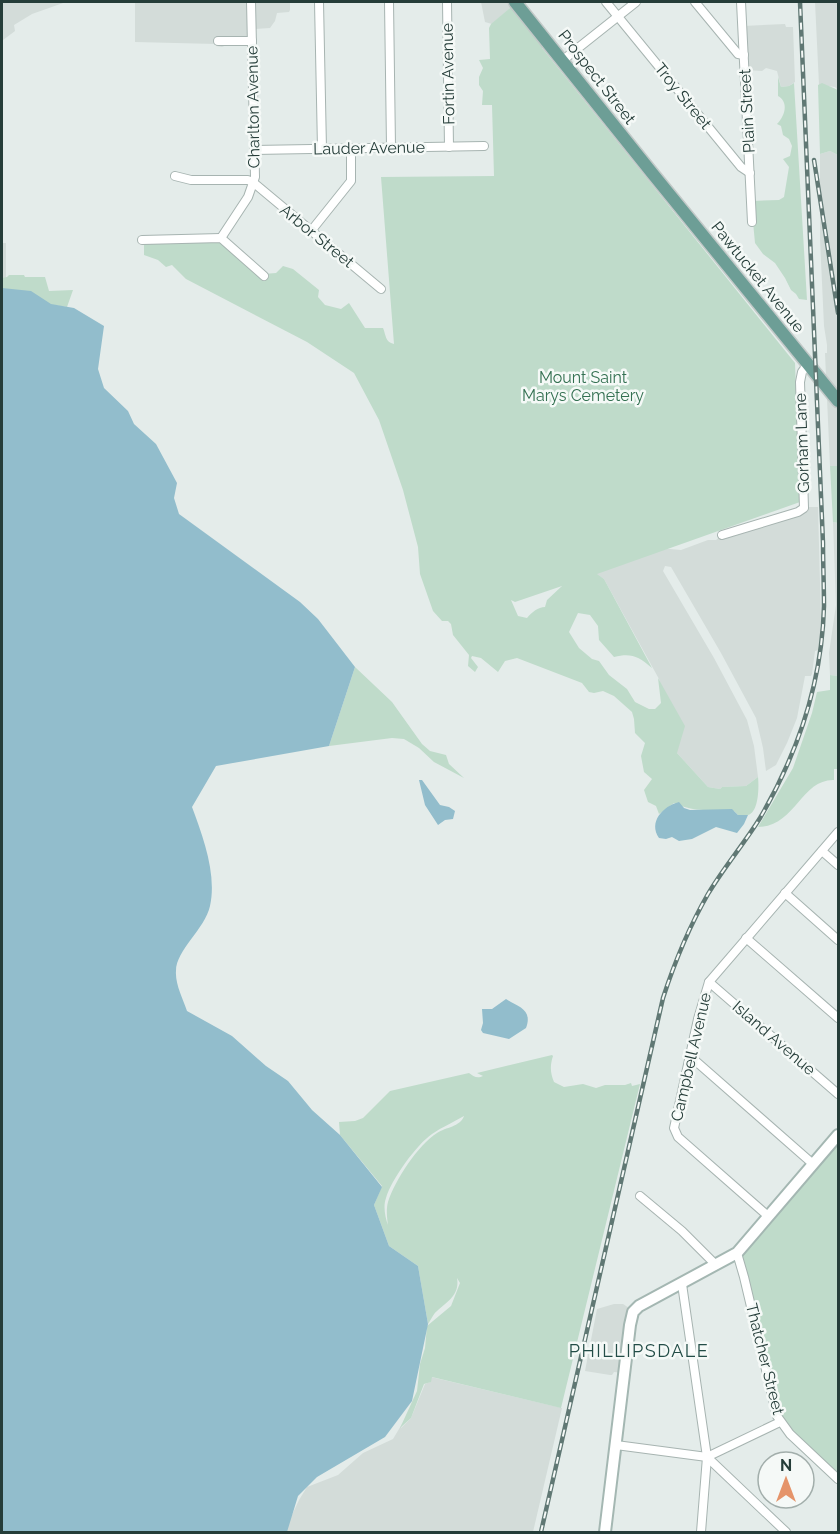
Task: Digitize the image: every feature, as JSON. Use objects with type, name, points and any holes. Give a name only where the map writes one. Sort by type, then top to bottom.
[{"type":"main road","name":"Prospect Street","points":[[515,2],[652,173]]},
{"type":"main road","name":"Pawtucket Avenue","points":[[652,173],[838,401]]},
{"type":"main road","points":[[605,1533],[633,1312],[639,1306],[736,1253],[838,1135]]},
{"type":"street","name":"Charlton Avenue","points":[[221,238],[248,197],[254,183],[251,2]]},
{"type":"street","points":[[319,2],[322,148]]},
{"type":"street","points":[[390,2],[391,147]]},
{"type":"street","name":"Fortin Avenue","points":[[447,2],[449,147]]},
{"type":"street","name":"Troy Street","points":[[606,2],[741,167],[750,173]]},
{"type":"street","points":[[563,60],[636,2]]},
{"type":"street","points":[[695,2],[738,54],[744,55]]},
{"type":"street","name":"Plain Street","points":[[741,2],[752,222]]},
{"type":"street","points":[[218,41],[252,41]]},
{"type":"street","name":"Lauder Avenue","points":[[254,150],[484,146]]},
{"type":"street","points":[[311,231],[351,181],[351,148]]},
{"type":"street","points":[[175,176],[191,180],[248,180],[254,183]]},
{"type":"street","name":"Arbor Street","points":[[254,183],[381,289]]},
{"type":"street","points":[[142,240],[221,238],[264,276]]},
{"type":"street","name":"Gorham Lane","points":[[722,535],[798,512],[804,508],[800,382],[802,372],[807,365]]},
{"type":"street","name":"Campbell Avenue","points":[[768,1216],[675,1134],[676,1119],[698,1019],[709,982],[838,832]]},
{"type":"street","points":[[822,851],[838,865]]},
{"type":"street","points":[[785,893],[838,940]]},
{"type":"street","points":[[746,938],[838,1018]]},
{"type":"street","name":"Island Avenue","points":[[709,982],[838,1094]]},
{"type":"street","points":[[691,1057],[813,1164]]},
{"type":"street","points":[[640,1196],[682,1231],[716,1265]]},
{"type":"street","name":"Thatcher Street","points":[[736,1253],[780,1422],[838,1479]]},
{"type":"street","points":[[682,1284],[707,1457],[700,1533]]},
{"type":"street","points":[[616,1445],[707,1457],[780,1422]]},
{"type":"street","points":[[707,1457],[786,1533]]},
{"type":"shaded area","points":[[2,2],[66,2],[32,14],[14,25],[15,31],[3,40],[2,47]]},
{"type":"shaded area","points":[[135,2],[290,2],[290,10],[277,13],[270,28],[255,29],[254,44],[229,44],[222,47],[216,44],[135,42]]},
{"type":"shaded area","points":[[481,2],[516,3],[492,24],[485,22]]},
{"type":"shaded area","points":[[815,2],[838,2],[838,90],[835,87],[819,85]]},
{"type":"shaded area","points":[[785,24],[786,27],[793,27],[795,82],[781,87],[777,71],[766,68],[762,71],[746,70],[743,26]]},
{"type":"shaded area","points":[[830,151],[838,155],[838,466],[830,466],[825,353],[827,353],[827,345],[820,239],[820,154]]},
{"type":"shaded area","points":[[2,243],[6,243],[6,278],[2,278]]},
{"type":"shaded area","points":[[804,507],[818,507],[821,620],[819,650],[815,651],[811,676],[805,676],[797,718],[787,743],[776,765],[766,771],[756,718],[671,567],[665,566],[663,571],[747,720],[754,746],[758,777],[746,786],[720,789],[708,787],[677,753],[659,679],[604,579],[593,572],[647,547],[681,550],[708,540],[716,540],[724,533]]},
{"type":"shaded area","points":[[833,522],[838,523],[838,676],[830,675],[829,653],[836,605]]},
{"type":"shaded area","points":[[623,1304],[632,1312],[624,1373],[614,1372],[610,1375],[585,1371],[597,1309]]},
{"type":"shaded area","points":[[431,1377],[562,1408],[533,1532],[284,1532],[307,1487],[338,1475],[363,1453],[393,1439],[402,1424],[401,1428],[411,1418],[425,1384],[430,1382]]},
{"type":"green space","name":"Mount Saint Marys Cemetery","points":[[516,3],[548,43],[542,48],[795,363],[800,502],[597,574],[604,579],[652,668],[634,656],[614,657],[599,640],[598,626],[590,615],[578,613],[569,632],[579,648],[592,659],[599,661],[609,675],[627,689],[635,702],[649,709],[655,709],[661,703],[658,678],[685,726],[677,753],[708,787],[720,789],[746,786],[758,777],[756,804],[752,813],[748,815],[738,815],[734,811],[697,809],[674,803],[659,814],[656,806],[648,802],[644,790],[652,779],[644,772],[641,756],[645,743],[635,733],[632,712],[614,696],[603,691],[589,692],[582,683],[517,658],[505,661],[498,672],[481,658],[472,656],[471,658],[478,667],[475,672],[468,666],[469,655],[453,635],[451,624],[448,621],[442,621],[433,611],[420,574],[418,547],[403,490],[379,420],[354,373],[307,342],[186,279],[172,265],[166,267],[158,260],[144,255],[144,243],[220,240],[263,274],[276,273],[283,266],[293,269],[319,290],[318,297],[325,305],[341,309],[349,303],[365,328],[383,328],[387,340],[394,344],[381,177],[494,176],[492,105],[482,105],[483,91],[479,85],[479,77],[483,68],[479,60],[490,59],[489,28]],"holes":[[[562,586],[547,600],[545,607],[535,610],[527,618],[518,616],[511,600],[515,602]]]},
{"type":"green space","points":[[778,77],[781,87],[794,83],[807,300],[799,299],[775,263],[763,254],[755,243],[751,201],[779,200],[784,197],[789,167],[783,159],[790,156],[792,146],[789,139],[783,135],[781,126],[777,124],[785,109],[784,102],[778,96]]},
{"type":"green space","points":[[822,83],[838,90],[838,155],[830,151],[820,154],[818,85]]},
{"type":"green space","points":[[9,275],[45,277],[49,291],[73,290],[67,307],[2,298],[2,278]]},
{"type":"green space","points":[[830,466],[838,466],[838,523],[833,522]]},
{"type":"green space","points":[[355,667],[392,702],[422,744],[430,751],[446,755],[449,764],[464,778],[434,762],[419,748],[404,739],[392,738],[329,746]]},
{"type":"green space","points":[[830,675],[838,676],[838,769],[834,769],[834,780],[813,787],[781,820],[771,825],[758,827],[793,768],[817,692],[830,690]]},
{"type":"green space","points":[[552,1055],[551,1069],[554,1082],[564,1087],[583,1084],[596,1088],[605,1085],[640,1084],[561,1408],[432,1377],[431,1382],[424,1384],[411,1418],[400,1428],[417,1391],[427,1326],[451,1306],[460,1283],[457,1278],[455,1294],[436,1312],[428,1324],[418,1266],[389,1246],[374,1205],[382,1186],[340,1135],[339,1122],[363,1118],[390,1091],[469,1073],[477,1077],[483,1076],[477,1073]],"holes":[[[464,1116],[462,1120],[430,1139],[408,1164],[388,1202],[388,1225],[385,1201],[405,1163],[432,1134]]]},
{"type":"green space","points":[[838,1140],[838,1485],[816,1465],[816,1450],[803,1450],[779,1424],[737,1256]]},
{"type":"water","points":[[2,288],[31,291],[51,304],[74,308],[104,326],[98,369],[104,388],[128,411],[134,424],[156,444],[177,483],[174,498],[179,514],[300,602],[318,619],[355,667],[329,746],[216,766],[192,807],[210,869],[212,894],[210,906],[203,923],[185,947],[177,963],[176,971],[178,986],[187,1011],[232,1036],[266,1066],[288,1081],[312,1110],[340,1135],[382,1187],[374,1205],[389,1246],[418,1266],[428,1324],[412,1401],[385,1437],[317,1477],[298,1496],[287,1532],[2,1532]]},
{"type":"water","points":[[419,780],[422,780],[440,805],[455,811],[453,819],[445,820],[438,825],[425,805]]},
{"type":"water","points":[[679,802],[684,808],[690,810],[732,809],[738,815],[748,815],[737,833],[716,827],[692,839],[679,841],[672,837],[659,838],[656,832],[656,821],[663,811]]},
{"type":"water","points":[[506,999],[526,1013],[528,1022],[526,1028],[509,1039],[483,1033],[481,1030],[482,1009],[492,1009]]},
{"type":"railway","points":[[541,1532],[663,998],[672,971],[701,906],[760,818],[786,768],[806,716],[819,662],[824,606],[823,543],[800,2]]},
{"type":"railway","points":[[814,160],[838,313]]},
{"type":"district","name":"PHILLIPSDALE","points":[[639,1350]]}]
